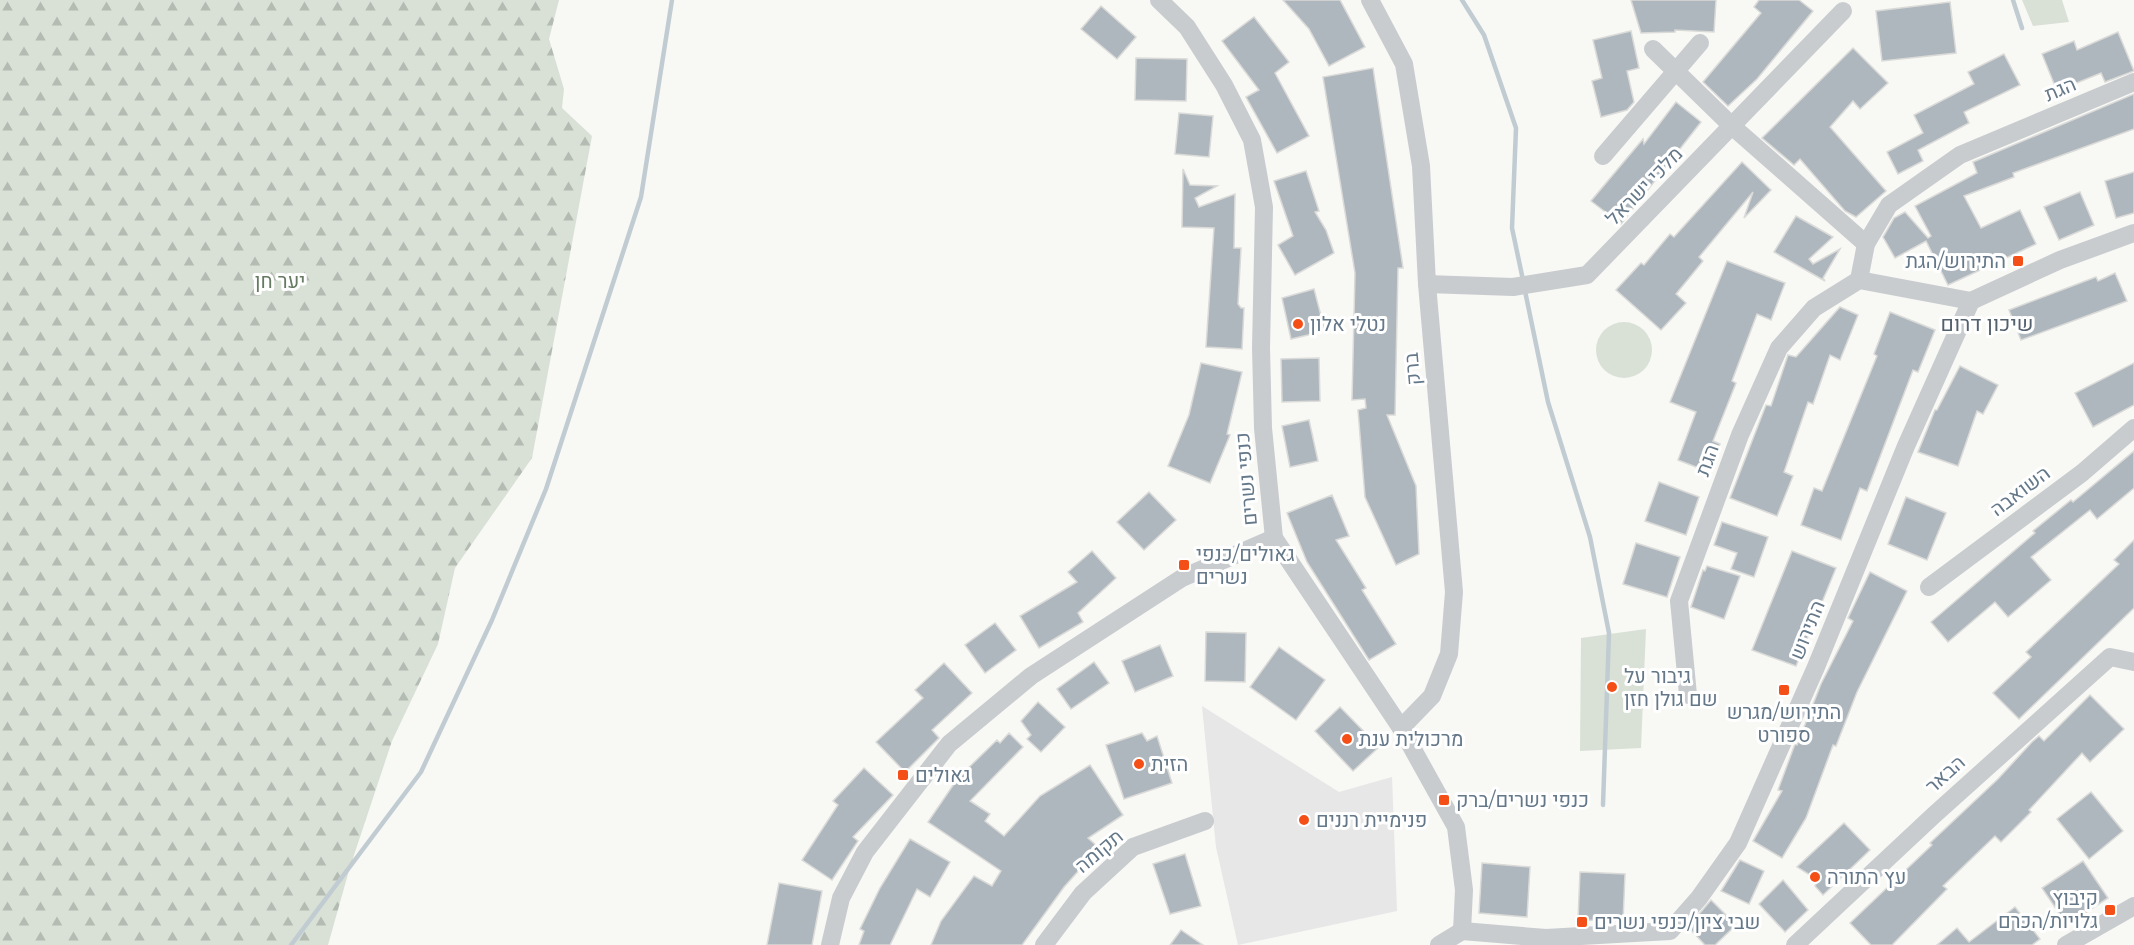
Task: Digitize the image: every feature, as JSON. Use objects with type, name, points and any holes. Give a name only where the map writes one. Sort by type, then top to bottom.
[{"type":"street","name":"כנפי נשרים","points":[[1159,0],[1187,27],[1224,85],[1252,140],[1264,207],[1261,348],[1263,428],[1274,538],[1401,728],[1456,828],[1464,890],[1462,931]]},
{"type":"street","points":[[1175,0],[1187,27]]},
{"type":"street","name":"ברק","points":[[1370,0],[1404,64],[1421,166],[1427,284],[1454,592],[1449,654],[1432,696],[1401,728]]},
{"type":"street","name":"מלכי ישראל","points":[[1427,284],[1513,287],[1587,274],[1733,127],[1843,11]]},
{"type":"street","points":[[1604,156],[1674,70],[1700,43]]},
{"type":"street","points":[[1653,49],[1733,127],[1866,244]]},
{"type":"street","name":"הגת","points":[[1688,696],[1679,601],[1740,435],[1779,348],[1814,308],[1859,280],[1866,244],[1889,205],[1960,155],[2134,82]]},
{"type":"street","points":[[1859,280],[1971,301],[2060,260],[2134,233]]},
{"type":"street","name":"התירוש","points":[[1462,931],[1546,942],[1675,938],[1737,843],[1816,667],[1906,446],[1971,301]]},
{"type":"street","name":"השואבה","points":[[1929,587],[2082,473],[2134,428]]},
{"type":"street","points":[[830,945],[841,898],[865,852],[949,744],[1031,676],[1182,578],[1274,538]]},
{"type":"street","name":"הבאר","points":[[1795,945],[1934,815],[2110,657],[2134,662]]},
{"type":"street","name":"תקומה","points":[[1044,945],[1083,893],[1133,847],[1205,820]]},
{"type":"street","points":[[2066,945],[2134,906]]},
{"type":"street","points":[[1438,945],[1462,931]]},
{"type":"shaded area","name":"פנימיית רננים","points":[[1202,706],[1339,792],[1392,777],[1397,911],[1238,945],[1216,847]]},
{"type":"green space","name":"יער חן","points":[[0,0],[559,0],[549,39],[564,89],[562,108],[592,136],[532,458],[455,568],[438,644],[392,741],[350,867],[328,945],[0,945]]},
{"type":"green space","points":[[2022,0],[2062,0],[2069,22],[2033,26]]},
{"type":"green space","points":[[1624,322],[1635,324],[1644,330],[1650,339],[1652,350],[1650,361],[1644,370],[1635,376],[1624,378],[1613,376],[1604,370],[1598,361],[1596,350],[1598,339],[1604,330],[1613,324]]},
{"type":"green space","name":"גיבור על שם גולן חזן","points":[[1646,629],[1641,748],[1580,751],[1581,638]]},
{"type":"building","points":[[1283,0],[1340,0],[1365,47],[1329,66],[1309,29]]},
{"type":"building","points":[[1631,0],[1716,0],[1714,32],[1675,30],[1675,32],[1641,33]]},
{"type":"building","points":[[1759,0],[1799,0],[1813,11],[1757,79],[1728,106],[1703,82],[1761,13],[1754,7]]},
{"type":"building","points":[[1950,2],[1956,53],[1882,61],[1876,11]]},
{"type":"building","points":[[1101,6],[1136,37],[1117,59],[1081,29]]},
{"type":"building","points":[[1254,17],[1289,62],[1275,73],[1309,136],[1277,153],[1246,97],[1259,90],[1222,41]]},
{"type":"building","points":[[1631,31],[1639,68],[1627,71],[1634,102],[1627,110],[1601,117],[1592,81],[1602,78],[1593,40]]},
{"type":"building","points":[[2118,32],[2134,71],[2105,82],[2101,73],[2057,91],[2042,54],[2074,41],[2077,50]]},
{"type":"building","points":[[1853,48],[1888,83],[1860,109],[1853,101],[1830,127],[1886,191],[1856,217],[1845,211],[1800,159],[1794,165],[1762,138]]},
{"type":"building","points":[[2004,54],[2020,85],[1964,112],[1969,123],[1918,150],[1923,161],[1898,174],[1887,152],[1923,133],[1914,115],[1974,84],[1968,72]]},
{"type":"building","points":[[1136,58],[1187,59],[1186,101],[1135,100]]},
{"type":"building","points":[[1373,68],[1403,268],[1398,268],[1395,415],[1387,415],[1416,486],[1419,554],[1396,565],[1365,497],[1358,410],[1366,408],[1365,399],[1352,400],[1355,273],[1323,77]]},
{"type":"building","points":[[2134,94],[2134,129],[2013,173],[2014,177],[1964,196],[1981,228],[2020,210],[2036,244],[1948,285],[1926,241],[1895,258],[1883,237],[1894,218],[1905,212],[1928,238],[1931,236],[1915,206],[1977,173],[1973,162]]},
{"type":"building","points":[[1676,102],[1701,122],[1621,224],[1591,201],[1643,139],[1644,144]]},
{"type":"building","points":[[1179,113],[1213,116],[1209,157],[1175,154]]},
{"type":"building","points":[[1742,162],[1771,190],[1744,218],[1753,192],[1699,257],[1703,261],[1676,294],[1686,303],[1661,330],[1616,290],[1641,263],[1644,265],[1670,234],[1674,237]]},
{"type":"building","points":[[1183,169],[1190,185],[1217,186],[1195,198],[1199,207],[1235,194],[1234,248],[1241,248],[1238,304],[1244,308],[1242,349],[1206,347],[1214,228],[1182,227]]},
{"type":"building","points":[[1306,171],[1319,211],[1315,212],[1326,230],[1334,253],[1295,275],[1278,245],[1293,236],[1274,181]]},
{"type":"building","points":[[2134,172],[2134,213],[2116,218],[2105,181]]},
{"type":"building","points":[[2080,192],[2094,225],[2059,240],[2044,207]]},
{"type":"building","points":[[1796,216],[1833,237],[1809,259],[1813,264],[1840,249],[1823,278],[1825,281],[1774,252]]},
{"type":"building","points":[[1727,261],[1785,283],[1771,320],[1757,314],[1732,381],[1736,383],[1713,441],[1720,444],[1709,472],[1678,460],[1696,412],[1670,402]]},
{"type":"building","points":[[2115,273],[2127,301],[2021,340],[2009,310],[2096,277],[2098,281]]},
{"type":"building","points":[[1314,289],[1325,331],[1291,339],[1282,298]]},
{"type":"building","points":[[1840,307],[1858,315],[1840,360],[1830,355],[1813,404],[1808,402],[1784,472],[1793,476],[1777,516],[1730,498],[1766,405],[1771,406],[1788,355],[1796,357]]},
{"type":"building","points":[[1890,312],[1935,330],[1918,372],[1913,370],[1867,491],[1860,488],[1841,540],[1801,525],[1814,488],[1822,491],[1877,356],[1874,354]]},
{"type":"building","points":[[1319,358],[1320,401],[1282,402],[1281,359]]},
{"type":"building","points":[[1201,363],[1242,372],[1227,434],[1230,435],[1210,483],[1168,466],[1189,415]]},
{"type":"building","points":[[2134,363],[2134,405],[2093,427],[2075,393]]},
{"type":"building","points":[[1960,366],[1998,385],[1983,414],[1977,411],[1958,466],[1918,452],[1935,410]]},
{"type":"building","points":[[1309,420],[1318,461],[1290,467],[1282,426]]},
{"type":"building","points":[[2134,451],[2134,488],[2097,519],[2090,510],[2031,557],[2051,580],[2008,617],[1995,602],[1948,642],[1931,622],[2035,533],[2033,531],[2071,500],[2073,502]]},
{"type":"building","points":[[1659,482],[1699,497],[1686,535],[1645,521]]},
{"type":"building","points":[[1149,492],[1176,520],[1144,550],[1117,522]]},
{"type":"building","points":[[1332,495],[1349,536],[1336,540],[1366,588],[1362,590],[1396,644],[1369,660],[1307,562],[1287,513]]},
{"type":"building","points":[[1906,497],[1946,513],[1927,560],[1888,544]]},
{"type":"building","points":[[1722,522],[1768,537],[1754,577],[1731,569],[1737,553],[1714,545]]},
{"type":"building","points":[[2134,540],[2134,608],[2019,719],[1993,693],[2031,657],[2026,652],[2119,564],[2114,560]]},
{"type":"building","points":[[1636,543],[1680,557],[1667,597],[1623,584]]},
{"type":"building","points":[[1092,551],[1116,578],[1078,613],[1083,622],[1039,648],[1020,616],[1077,582],[1068,572]]},
{"type":"building","points":[[1792,551],[1836,568],[1796,666],[1752,650]]},
{"type":"building","points":[[1707,566],[1740,576],[1724,619],[1691,607],[1703,570],[1705,571]]},
{"type":"building","points":[[1870,572],[1907,591],[1857,692],[1836,746],[1833,745],[1806,818],[1782,858],[1753,841],[1782,791],[1778,790],[1795,744],[1797,745],[1821,684],[1853,621],[1848,618]]},
{"type":"building","points":[[995,623],[1016,650],[985,673],[965,645]]},
{"type":"building","points":[[1206,632],[1246,633],[1245,682],[1205,681]]},
{"type":"building","points":[[1160,645],[1173,676],[1135,692],[1122,661]]},
{"type":"building","points":[[1279,647],[1325,680],[1296,720],[1250,687]]},
{"type":"building","points":[[1094,662],[1109,683],[1071,709],[1057,689]]},
{"type":"building","points":[[944,663],[972,693],[932,730],[939,738],[905,772],[876,742],[923,698],[915,690]]},
{"type":"building","points":[[2090,695],[2124,729],[2090,762],[2082,753],[2029,810],[2031,812],[2001,842],[1995,836],[1943,886],[1947,889],[1892,945],[1871,945],[1850,923],[1932,845],[1930,843],[1998,779],[2032,742],[2039,736],[2044,741]]},
{"type":"building","points":[[1038,702],[1065,727],[1041,752],[1027,739],[1031,735],[1021,721]]},
{"type":"building","name":"מרכולית ענת","points":[[1340,707],[1379,747],[1353,771],[1315,731]]},
{"type":"building","points":[[1009,733],[1023,747],[970,801],[990,814],[985,821],[1004,836],[1040,796],[1090,765],[1123,815],[1088,838],[1099,848],[1064,887],[1022,945],[931,945],[941,921],[974,876],[992,886],[1001,871],[928,822],[958,778],[997,740],[1000,743]]},
{"type":"building","name":"הזית","points":[[1142,733],[1147,741],[1157,736],[1172,783],[1124,799],[1106,745]]},
{"type":"building","points":[[864,768],[893,795],[853,837],[858,841],[832,880],[802,860],[838,805],[833,801]]},
{"type":"building","points":[[2091,792],[2123,831],[2089,859],[2057,819]]},
{"type":"building","points":[[1844,823],[1870,850],[1823,895],[1815,886],[1818,880],[1797,867]]},
{"type":"building","points":[[910,839],[950,862],[930,897],[917,889],[890,945],[859,945],[864,931],[860,929],[880,888]]},
{"type":"building","points":[[1185,854],[1201,906],[1170,914],[1153,864]]},
{"type":"building","points":[[1740,860],[1764,871],[1749,904],[1721,891]]},
{"type":"building","points":[[2083,861],[2108,898],[2067,925],[2042,888]]},
{"type":"building","points":[[1482,863],[1530,867],[1527,917],[1479,913]]},
{"type":"building","points":[[1580,872],[1625,874],[1623,921],[1578,920]]},
{"type":"building","points":[[1783,880],[1808,910],[1785,932],[1759,904]]},
{"type":"building","points":[[779,883],[822,891],[812,945],[767,945]]},
{"type":"building","points":[[1711,900],[1736,925],[1715,945],[1705,945],[1688,927]]},
{"type":"building","points":[[2015,907],[2040,939],[2032,945],[1937,945],[1957,928],[1969,942]]},
{"type":"building","points":[[1181,930],[1203,945],[1170,945]]},
{"type":"waterway","points":[[291,945],[421,772],[492,620],[546,489],[641,197],[672,0]]},
{"type":"waterway","points":[[1462,0],[1484,35],[1516,128],[1512,228],[1523,280]]},
{"type":"waterway","points":[[2013,0],[2022,28]]},
{"type":"waterway","points":[[1525,291],[1548,402],[1590,537],[1609,633],[1603,805]]},
{"type":"place","name":"התירוש/הגת","points":[[2018,261]]},
{"type":"place","name":"נטלי אלון","points":[[1298,324]]},
{"type":"place","name":"גאולים/כנפי נשרים","points":[[1184,565]]},
{"type":"place","name":"גיבור על שם גולן חזן","points":[[1612,687]]},
{"type":"place","name":"התירוש/מגרש ספורט","points":[[1784,690]]},
{"type":"place","name":"מרכולית ענת","points":[[1347,739]]},
{"type":"place","name":"הזית","points":[[1139,764]]},
{"type":"place","name":"גאולים","points":[[903,775]]},
{"type":"place","name":"כנפי נשרים/ברק","points":[[1444,800]]},
{"type":"place","name":"פנימיית רננים","points":[[1304,820]]},
{"type":"place","name":"עץ התורה","points":[[1815,877]]},
{"type":"place","name":"קיבוץ גלויות/הכרם","points":[[2110,910]]},
{"type":"place","name":"שבי ציון/כנפי נשרים","points":[[1582,922]]},
{"type":"district","name":"שיכון דרום","points":[[1987,324]]}]
